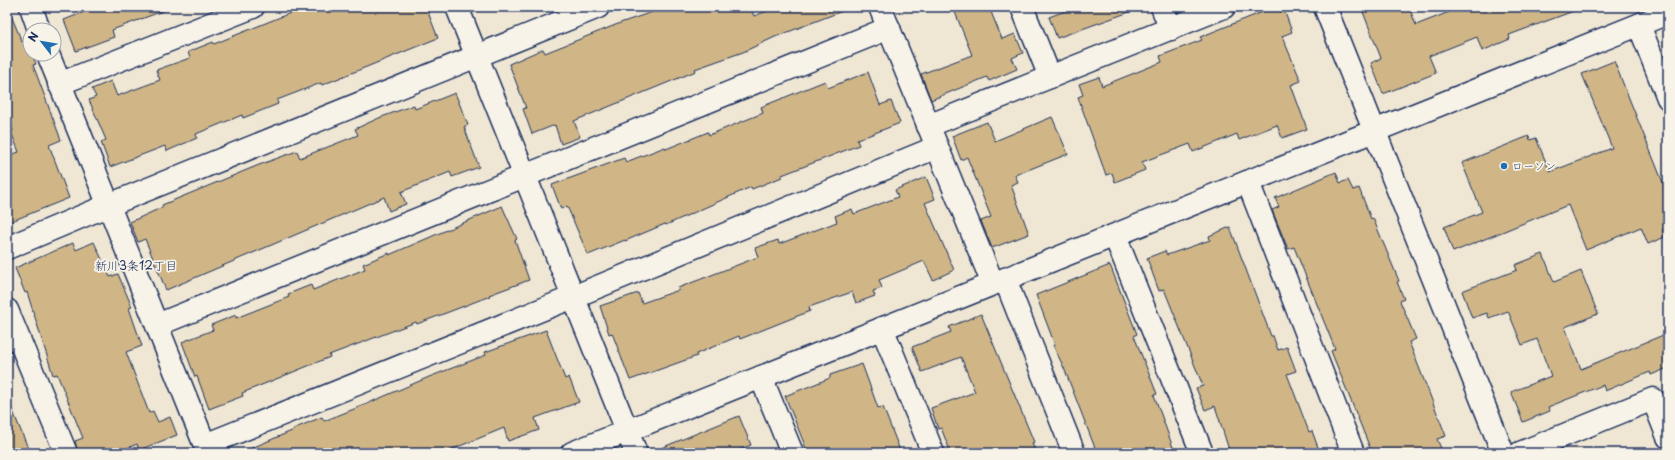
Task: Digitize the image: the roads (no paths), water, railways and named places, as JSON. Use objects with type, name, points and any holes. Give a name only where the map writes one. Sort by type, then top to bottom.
[{"type":"street","points":[[31,7],[36,22]]},
{"type":"street","points":[[59,84],[253,7]]},
{"type":"street","points":[[457,7],[636,453]]},
{"type":"street","points":[[7,248],[598,7]]},
{"type":"street","points":[[880,7],[937,147],[999,282],[1074,453]]},
{"type":"street","points":[[1022,7],[1050,77]]},
{"type":"street","points":[[1162,7],[1171,29]]},
{"type":"street","points":[[928,126],[1224,7]]},
{"type":"street","points":[[1325,7],[1503,453]]},
{"type":"street","points":[[572,453],[1375,132],[1668,13]]},
{"type":"street","points":[[1639,25],[1668,98]]},
{"type":"street","points":[[157,325],[889,28]]},
{"type":"street","points":[[51,62],[206,449],[937,147]]},
{"type":"street","points":[[1248,182],[1353,453]]},
{"type":"street","points":[[1115,236],[1202,453]]},
{"type":"street","points":[[7,310],[66,453]]},
{"type":"street","points":[[882,328],[933,453]]},
{"type":"street","points":[[761,377],[792,453]]},
{"type":"street","points":[[1520,453],[1653,399],[1668,437]]},
{"type":"place","name":"ローソン","points":[[1504,166]]},
{"type":"district","name":"新川3条12丁目","points":[[136,266]]}]
